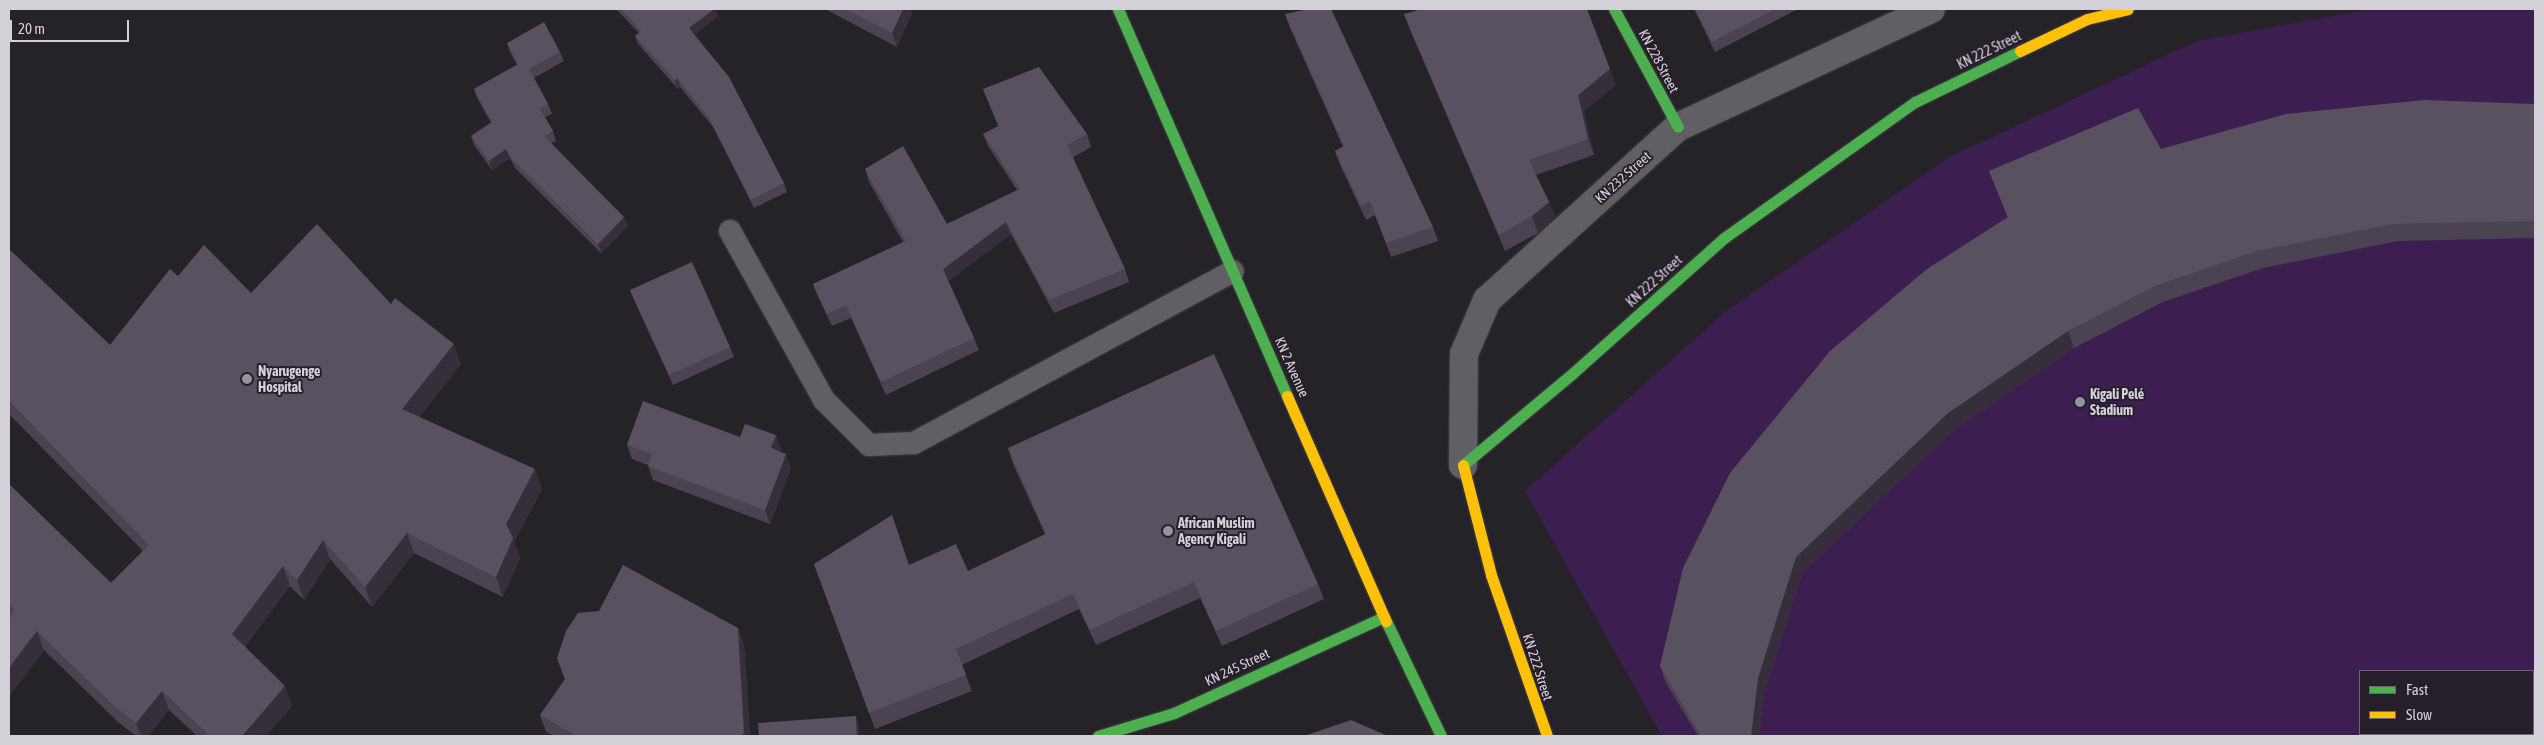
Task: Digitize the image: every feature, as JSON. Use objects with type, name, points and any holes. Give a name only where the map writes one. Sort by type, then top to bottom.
[{"type":"street","name":"KN 2 Avenue","points":[[1118,9],[1384,617],[1441,736]]},
{"type":"street","name":"KN 228 Street","points":[[1614,9],[1678,127]]},
{"type":"street","name":"KN 232 Street","points":[[1463,465],[1464,354],[1487,300],[1678,127],[1930,9]]},
{"type":"street","name":"KN 222 Street","points":[[1547,736],[1491,575],[1463,465],[1573,373],[1724,238],[1915,102],[2087,19],[2128,9]]},
{"type":"street","name":"KN 245 Street","points":[[1098,736],[1174,713],[1384,617]]},
{"type":"lane","points":[[730,231],[824,400],[869,446],[914,443],[1233,270]]},
{"type":"shaded area","name":"Kigali Pelé Stadium","points":[[2372,9],[2535,9],[2535,736],[1662,736],[1525,491],[1725,312],[1950,157],[2197,41]]},
{"type":"building","points":[[621,9],[714,9],[689,28],[729,77],[784,183],[751,200],[709,118],[677,78],[675,80],[635,36],[641,31]]},
{"type":"building","points":[[846,9],[903,9],[892,33]]},
{"type":"building","points":[[1309,9],[1331,9],[1433,227],[1386,243],[1370,201],[1361,206],[1335,151],[1344,146],[1285,14]]},
{"type":"building","points":[[1422,9],[1587,9],[1610,69],[1578,95],[1588,139],[1529,160],[1549,202],[1532,216],[1499,235],[1404,14]]},
{"type":"building","points":[[1695,9],[1775,9],[1712,42]]},
{"type":"building","points":[[544,22],[560,52],[529,69],[548,104],[540,109],[553,131],[544,136],[624,217],[598,244],[512,159],[506,149],[489,161],[471,136],[492,122],[474,89],[518,64],[507,43]]},
{"type":"building","points":[[1039,67],[1087,134],[1067,145],[1125,269],[1049,300],[1006,222],[943,269],[974,338],[881,382],[846,305],[827,314],[813,284],[906,241],[865,169],[903,146],[947,224],[1020,189],[983,134],[999,126],[983,89]]},
{"type":"building","points":[[2424,100],[2535,104],[2535,221],[2392,224],[2257,251],[2157,285],[2068,331],[1948,413],[1796,557],[1758,678],[1751,736],[1701,736],[1660,666],[1683,568],[1730,473],[1830,351],[1927,269],[2008,217],[1989,171],[2138,108],[2161,149],[2286,114]]},
{"type":"building","points":[[317,224],[391,304],[395,298],[454,344],[402,409],[535,469],[506,524],[513,538],[496,577],[407,533],[365,587],[323,540],[297,580],[283,566],[232,634],[285,686],[242,736],[210,736],[162,691],[136,723],[111,703],[37,631],[9,668],[9,619],[15,610],[9,604],[9,484],[111,583],[149,545],[9,401],[9,249],[110,345],[170,269],[178,276],[204,245],[251,293]]},
{"type":"building","points":[[692,262],[730,347],[669,375],[630,290]]},
{"type":"building","name":"African Muslim Agency Kigali","points":[[1214,354],[1318,584],[1216,631],[1194,582],[1090,630],[1073,594],[956,649],[966,675],[869,713],[814,564],[892,515],[909,565],[956,544],[968,571],[1046,534],[1008,448]]},
{"type":"building","points":[[643,401],[740,437],[745,424],[776,435],[771,448],[786,454],[765,510],[648,466],[652,454],[627,445]]},
{"type":"building","points":[[623,565],[738,628],[744,733],[740,736],[577,736],[540,715],[565,679],[557,658],[566,631],[578,613],[599,611]]},
{"type":"building","points":[[856,716],[857,736],[759,736],[758,723]]},
{"type":"building","points":[[1351,720],[1388,736],[1304,736]]},
{"type":"traffic: fast","points":[[1118,9],[1287,396]]},
{"type":"traffic: fast","points":[[1614,9],[1678,127]]},
{"type":"traffic: fast","points":[[1463,465],[1573,373],[1724,238],[1915,102],[2020,51]]},
{"type":"traffic: fast","points":[[1098,736],[1174,713],[1384,617]]},
{"type":"traffic: fast","points":[[1386,621],[1441,736]]},
{"type":"traffic: slow","points":[[2020,51],[2087,19],[2128,9]]},
{"type":"traffic: slow","points":[[1287,396],[1386,621]]},
{"type":"traffic: slow","points":[[1463,465],[1491,575],[1547,736]]},
{"type":"place","name":"Nyarugenge Hospital","points":[[247,379]]},
{"type":"place","name":"Kigali Pelé Stadium","points":[[2080,402]]},
{"type":"place","name":"African Muslim Agency Kigali","points":[[1168,531]]}]
